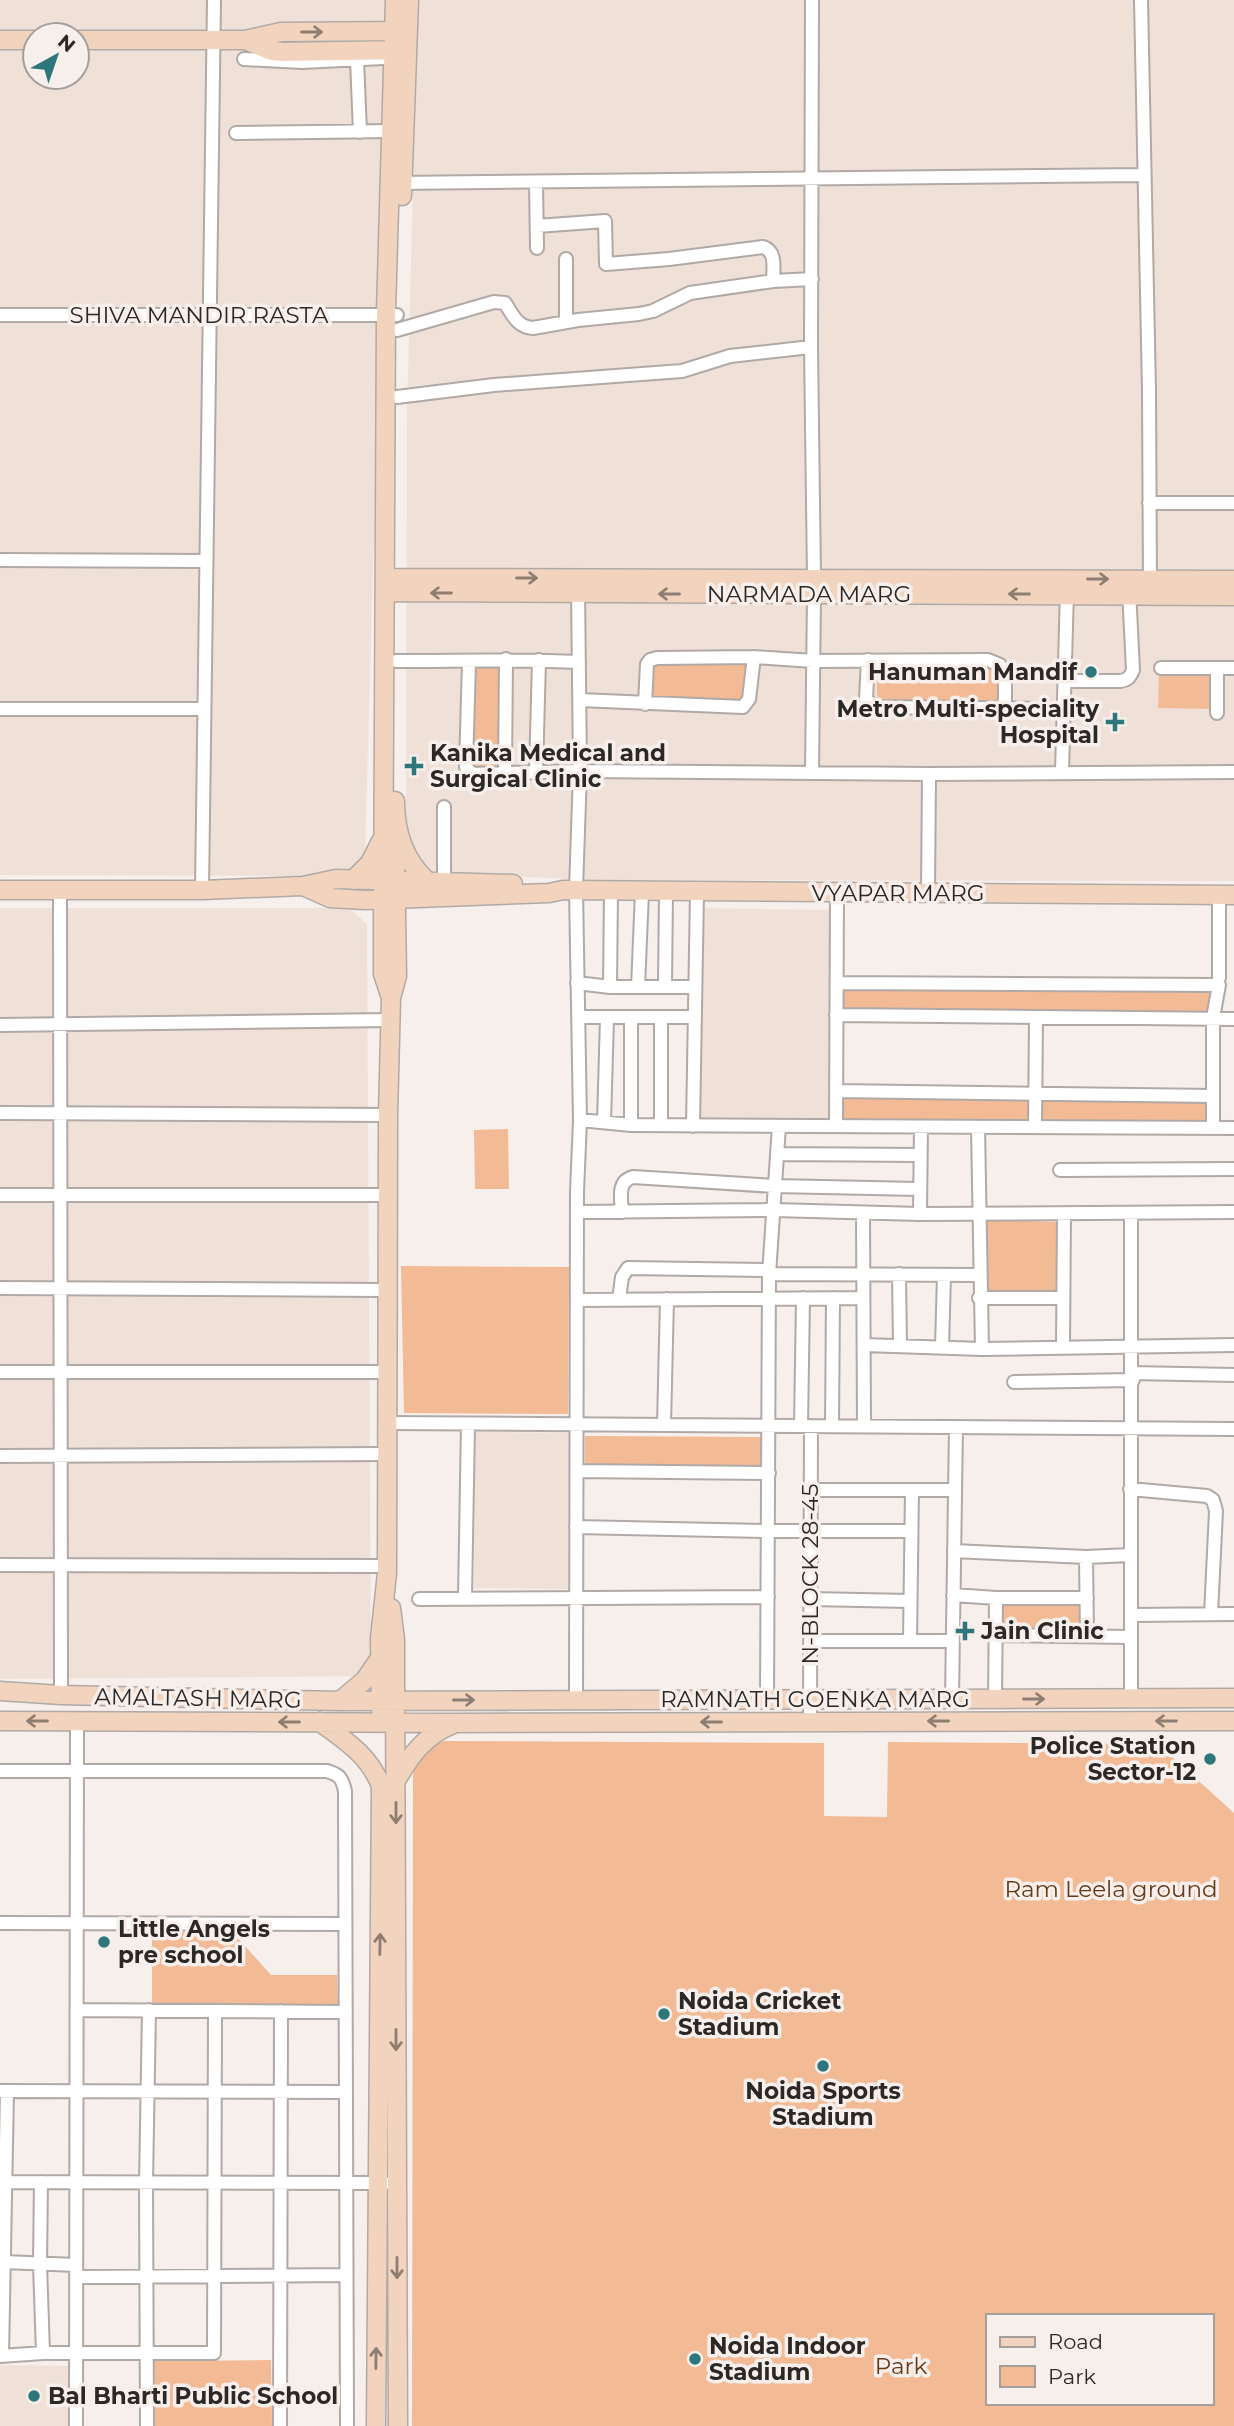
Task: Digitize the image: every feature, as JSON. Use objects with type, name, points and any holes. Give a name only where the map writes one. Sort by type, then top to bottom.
[{"type":"main road","points":[[395,0],[400,31]]},
{"type":"main road","points":[[396,183],[392,131],[400,31],[409,0]]},
{"type":"main road","points":[[91,40],[245,40],[281,33],[400,31]]},
{"type":"main road","points":[[0,40],[21,40]]},
{"type":"main road","points":[[245,40],[272,51],[283,52],[398,53]]},
{"type":"main road","points":[[353,880],[370,863],[389,829],[398,53]]},
{"type":"main road","points":[[393,320],[397,397],[391,585],[396,661],[385,892],[397,976],[391,998],[388,1115],[386,1570],[380,1657],[388,1701],[388,1723],[396,1781],[398,2426]]},
{"type":"main road","name":"NARMADA MARG","points":[[391,585],[1150,587],[1234,580]]},
{"type":"main road","name":"NARMADA MARG","points":[[1150,587],[1234,596]]},
{"type":"main road","points":[[389,829],[407,858],[432,887],[390,925]]},
{"type":"main road","points":[[0,890],[202,890],[303,886],[328,879],[353,880],[385,892]]},
{"type":"main road","points":[[303,886],[330,898],[385,892]]},
{"type":"main road","name":"VYAPAR MARG","points":[[385,892],[432,887],[549,893],[570,890],[1226,895]]},
{"type":"main road","points":[[385,892],[390,925]]},
{"type":"main road","points":[[386,1570],[395,1640],[395,1669],[388,1701]]},
{"type":"main road","points":[[341,1701],[365,1680],[380,1657]]},
{"type":"main road","points":[[395,1669],[419,1695],[430,1701]]},
{"type":"main road","name":"AMALTASH MARG","points":[[0,1691],[61,1695],[388,1701]]},
{"type":"main road","name":"RAMNATH GOENKA MARG","points":[[388,1701],[1234,1698]]},
{"type":"main road","name":"AMALTASH MARG","points":[[0,1721],[388,1723]]},
{"type":"main road","name":"RAMNATH GOENKA MARG","points":[[388,1723],[1233,1721]]},
{"type":"main road","points":[[320,1722],[356,1748],[374,1769],[381,1786],[376,2426]]},
{"type":"main road","points":[[396,1781],[408,1760],[426,1740],[456,1723]]},
{"type":"street","points":[[202,890],[214,0]]},
{"type":"street","points":[[812,0],[812,773]]},
{"type":"street","points":[[1141,0],[1150,587]]},
{"type":"street","points":[[244,59],[358,60],[398,53]]},
{"type":"street","points":[[358,60],[360,132]]},
{"type":"street","points":[[236,133],[392,131]]},
{"type":"street","points":[[396,183],[1143,175]]},
{"type":"street","points":[[536,182],[537,248]]},
{"type":"street","points":[[537,226],[605,221],[606,264],[768,248],[771,253],[773,281]]},
{"type":"street","points":[[566,259],[566,322],[639,314],[690,293],[773,281],[813,279]]},
{"type":"street","name":"SHIVA MANDIR RASTA","points":[[0,315],[209,315],[393,320],[499,301],[505,303],[516,321],[526,327],[566,322]]},
{"type":"street","points":[[397,397],[494,385],[682,371],[730,356],[811,347]]},
{"type":"street","points":[[1149,503],[1234,503]]},
{"type":"street","points":[[0,559],[206,561]]},
{"type":"street","points":[[576,1700],[577,1212],[580,1120],[579,1017],[570,890],[580,771],[578,586]]},
{"type":"street","points":[[1062,772],[1067,587]]},
{"type":"street","points":[[1065,681],[1120,681],[1130,676],[1133,670],[1129,587]]},
{"type":"street","points":[[645,704],[646,669],[650,660],[657,657],[754,657],[813,661],[988,660],[1000,665],[1005,677],[1004,709]]},
{"type":"street","points":[[580,701],[743,707],[750,699],[754,657]]},
{"type":"street","points":[[396,661],[469,662],[506,659],[579,662]]},
{"type":"street","points":[[505,774],[506,659]]},
{"type":"street","points":[[536,773],[539,660]]},
{"type":"street","points":[[868,660],[866,699],[873,707],[1063,709]]},
{"type":"street","points":[[469,662],[466,767],[472,774],[580,771],[929,774],[1234,772]]},
{"type":"street","points":[[1161,668],[1234,668]]},
{"type":"street","points":[[1217,668],[1217,713]]},
{"type":"street","points":[[0,709],[204,709]]},
{"type":"street","points":[[928,893],[929,774]]},
{"type":"street","points":[[432,887],[444,807]]},
{"type":"street","points":[[60,890],[61,1695]]},
{"type":"street","points":[[610,986],[611,892]]},
{"type":"street","points":[[638,987],[642,892]]},
{"type":"street","points":[[665,986],[666,892]]},
{"type":"street","points":[[693,1126],[697,892]]},
{"type":"street","points":[[836,1126],[837,893]]},
{"type":"street","points":[[1219,978],[1226,895]]},
{"type":"street","points":[[577,983],[695,987]]},
{"type":"street","points":[[836,983],[1219,985],[1213,1018],[1213,1128]]},
{"type":"street","points":[[836,1016],[1234,1019]]},
{"type":"street","points":[[579,1017],[695,1017]]},
{"type":"street","points":[[661,1017],[661,1125]]},
{"type":"street","points":[[1035,1127],[1036,1017]]},
{"type":"street","points":[[604,1122],[607,1018]]},
{"type":"street","points":[[631,1018],[631,1125]]},
{"type":"street","points":[[0,1025],[391,1020]]},
{"type":"street","points":[[836,1091],[1213,1096]]},
{"type":"street","points":[[0,1113],[388,1115]]},
{"type":"street","points":[[580,1120],[631,1125],[693,1126],[1234,1128]]},
{"type":"street","points":[[767,1700],[769,1272],[779,1126]]},
{"type":"street","points":[[920,1214],[921,1127]]},
{"type":"street","points":[[978,1127],[982,1349]]},
{"type":"street","points":[[777,1154],[920,1155]]},
{"type":"street","points":[[1060,1170],[1234,1169]]},
{"type":"street","points":[[622,1212],[622,1184],[633,1177],[774,1186],[919,1189]]},
{"type":"street","points":[[0,1195],[387,1195]]},
{"type":"street","points":[[577,1212],[1234,1212]]},
{"type":"street","points":[[863,1213],[863,1426]]},
{"type":"street","points":[[1063,1347],[1065,1214]]},
{"type":"street","points":[[1131,1214],[1131,1699]]},
{"type":"street","points":[[619,1299],[624,1271],[634,1267],[863,1276],[981,1275]]},
{"type":"street","points":[[899,1274],[900,1346]]},
{"type":"street","points":[[942,1347],[944,1275]]},
{"type":"street","points":[[0,1288],[387,1290]]},
{"type":"street","name":"N-BLOCK 28-45","points":[[803,1298],[810,1490],[810,1722]]},
{"type":"street","points":[[832,1426],[833,1298]]},
{"type":"street","points":[[577,1300],[863,1298]]},
{"type":"street","points":[[979,1298],[1063,1298]]},
{"type":"street","points":[[664,1425],[667,1299]]},
{"type":"street","points":[[864,1345],[982,1349],[1234,1345]]},
{"type":"street","points":[[0,1372],[387,1372]]},
{"type":"street","points":[[1014,1382],[1234,1376]]},
{"type":"street","points":[[387,1423],[1234,1429]]},
{"type":"street","points":[[465,1598],[468,1424]]},
{"type":"street","points":[[952,1699],[956,1427]]},
{"type":"street","points":[[0,1456],[387,1454]]},
{"type":"street","points":[[577,1471],[769,1473]]},
{"type":"street","points":[[1130,1489],[1207,1496],[1213,1500],[1216,1511],[1210,1614]]},
{"type":"street","points":[[810,1490],[955,1490]]},
{"type":"street","points":[[910,1641],[912,1490]]},
{"type":"street","points":[[576,1527],[911,1531]]},
{"type":"street","points":[[954,1551],[1086,1557],[1130,1555]]},
{"type":"street","points":[[1086,1557],[1087,1636]]},
{"type":"street","points":[[0,1565],[386,1570]]},
{"type":"street","points":[[953,1595],[1087,1598]]},
{"type":"street","points":[[419,1599],[768,1597]]},
{"type":"street","points":[[995,1699],[996,1598]]},
{"type":"street","points":[[810,1599],[910,1601]]},
{"type":"street","points":[[1132,1615],[1234,1614]]},
{"type":"street","points":[[995,1635],[1131,1637]]},
{"type":"street","points":[[810,1640],[953,1641]]},
{"type":"street","points":[[76,2426],[78,1721]]},
{"type":"street","points":[[0,1771],[327,1770],[343,1779],[346,2426]]},
{"type":"street","points":[[0,1923],[345,1924]]},
{"type":"street","points":[[77,2010],[345,2012]]},
{"type":"street","points":[[147,2426],[145,2354],[149,2010]]},
{"type":"street","points":[[215,2011],[215,2092],[214,2183],[214,2353],[43,2353],[1,2356],[4,2091],[149,2091],[215,2092],[345,2092]]},
{"type":"street","points":[[280,2426],[281,2011]]},
{"type":"street","points":[[3,2182],[396,2183]]},
{"type":"street","points":[[41,2182],[43,2353]]},
{"type":"street","points":[[4,2262],[146,2277],[346,2276]]},
{"type":"shaded area","points":[[0,0],[389,0],[365,853],[345,876],[0,875]]},
{"type":"shaded area","points":[[418,0],[1234,0],[1234,881],[590,880],[424,872],[406,854],[407,412]]},
{"type":"shaded area","points":[[0,908],[349,908],[367,924],[371,1676],[0,1679]]},
{"type":"shaded area","points":[[701,908],[832,910],[829,1121],[699,1119]]},
{"type":"shaded area","points":[[475,1432],[569,1433],[568,1589],[474,1588]]},
{"type":"shaded area","name":"Bal Bharti Public School","points":[[0,2365],[68,2366],[68,2426],[0,2426]]},
{"type":"green space","points":[[650,663],[747,665],[747,702],[650,700]]},
{"type":"green space","points":[[470,665],[501,665],[501,768],[471,767]]},
{"type":"green space","points":[[877,666],[998,667],[998,704],[877,703]]},
{"type":"green space","points":[[1159,671],[1216,673],[1215,709],[1158,708]]},
{"type":"green space","points":[[842,987],[1210,989],[1210,1014],[842,1012]]},
{"type":"green space","points":[[841,1097],[1030,1098],[1030,1123],[841,1122]]},
{"type":"green space","points":[[1041,1098],[1209,1099],[1209,1124],[1041,1123]]},
{"type":"green space","points":[[508,1129],[509,1189],[475,1189],[474,1130]]},
{"type":"green space","points":[[986,1220],[1058,1222],[1057,1294],[985,1292]]},
{"type":"green space","points":[[401,1266],[569,1267],[568,1414],[404,1413]]},
{"type":"green space","points":[[585,1436],[763,1437],[763,1467],[585,1466]]},
{"type":"green space","points":[[1000,1601],[1082,1602],[1082,1633],[1000,1632]]},
{"type":"green space","name":"Noida Sports Stadium","points":[[444,1741],[824,1743],[824,1816],[887,1817],[888,1742],[1158,1744],[1234,1813],[1234,2426],[412,2426],[413,1775],[420,1758],[427,1750]]},
{"type":"green space","points":[[152,1929],[235,1930],[235,1935],[271,1975],[337,1975],[338,2006],[152,2005]]},
{"type":"green space","points":[[271,2360],[272,2426],[155,2426],[154,2361]]},
{"type":"place","name":"Hanuman Mandif","points":[[1091,672]]},
{"type":"place","name":"Metro Multi-speciality Hospital","points":[[1115,722]]},
{"type":"place","name":"Kanika Medical and Surgical Clinic","points":[[414,766]]},
{"type":"place","name":"Jain Clinic","points":[[965,1631]]},
{"type":"place","name":"Police Station Sector-12","points":[[1210,1759]]},
{"type":"place","name":"Little Angels pre school","points":[[104,1942]]},
{"type":"place","name":"Noida Cricket Stadium","points":[[664,2014]]},
{"type":"place","name":"Noida Sports Stadium","points":[[823,2066]]},
{"type":"place","name":"Noida Indoor Stadium","points":[[695,2359]]},
{"type":"place","name":"Bal Bharti Public School","points":[[34,2396]]},
{"type":"park label","name":"Ram Leela ground","points":[[1111,1889]]},
{"type":"park label","name":"Park","points":[[901,2366]]}]
